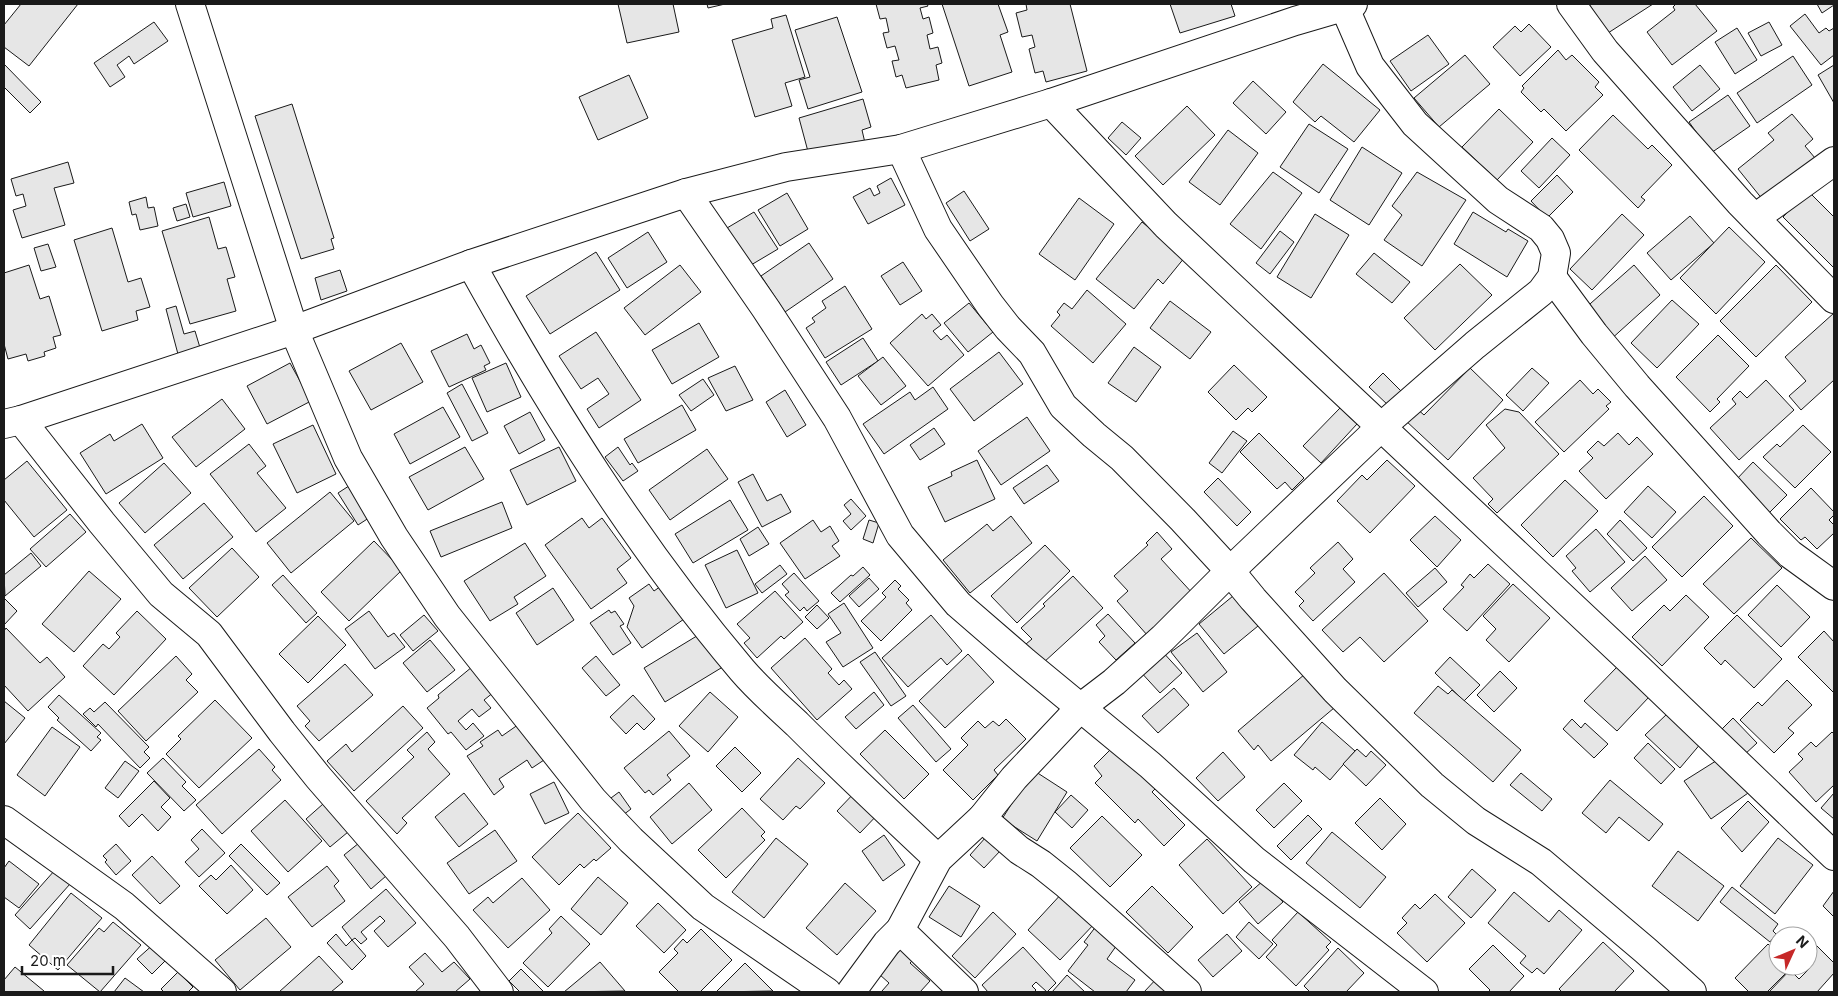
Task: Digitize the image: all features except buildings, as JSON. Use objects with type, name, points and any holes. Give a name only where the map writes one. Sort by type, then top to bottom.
[{"type":"street","points":[[190,4],[294,330],[348,458],[394,537],[447,616],[592,800],[631,840],[703,907],[827,992]]},
{"type":"street","points":[[1571,4],[1605,51],[1755,218],[1834,299]]},
{"type":"street","points":[[499,992],[457,937],[282,732],[209,634],[161,594],[102,523],[12,422],[294,330],[471,264],[686,193],[786,167],[900,148],[1051,103],[1293,12],[1349,5],[1370,66],[1415,124],[1498,200],[1541,228],[1550,239],[1556,253],[1552,277],[1541,292],[1475,345],[1381,427],[1230,571],[1163,638],[1114,682],[1080,708],[1014,778],[982,818],[938,859],[900,930],[851,992]]},
{"type":"street","points":[[1051,103],[1166,225],[1639,669],[1834,856]]},
{"type":"street","points":[[900,148],[938,229],[990,305],[1008,328],[1032,353],[1063,406],[1094,436],[1122,458],[1230,571],[1335,690],[1432,785],[1476,821],[1541,862],[1692,992]]},
{"type":"street","points":[[1755,218],[1834,161]]},
{"type":"street","points":[[686,193],[766,309],[837,418],[900,535],[958,604],[1150,765],[1254,860],[1424,992]]},
{"type":"street","points":[[471,264],[507,328],[596,474],[666,575],[744,672],[838,766],[938,859]]},
{"type":"street","points":[[1552,277],[1594,334],[1637,386],[1769,532],[1790,554],[1834,586]]},
{"type":"street","points":[[982,818],[1019,850],[1041,864],[1066,884],[1187,992]]},
{"type":"street","points":[[4,820],[124,906],[222,992]]},
{"type":"street","points":[[900,930],[964,992]]}]
